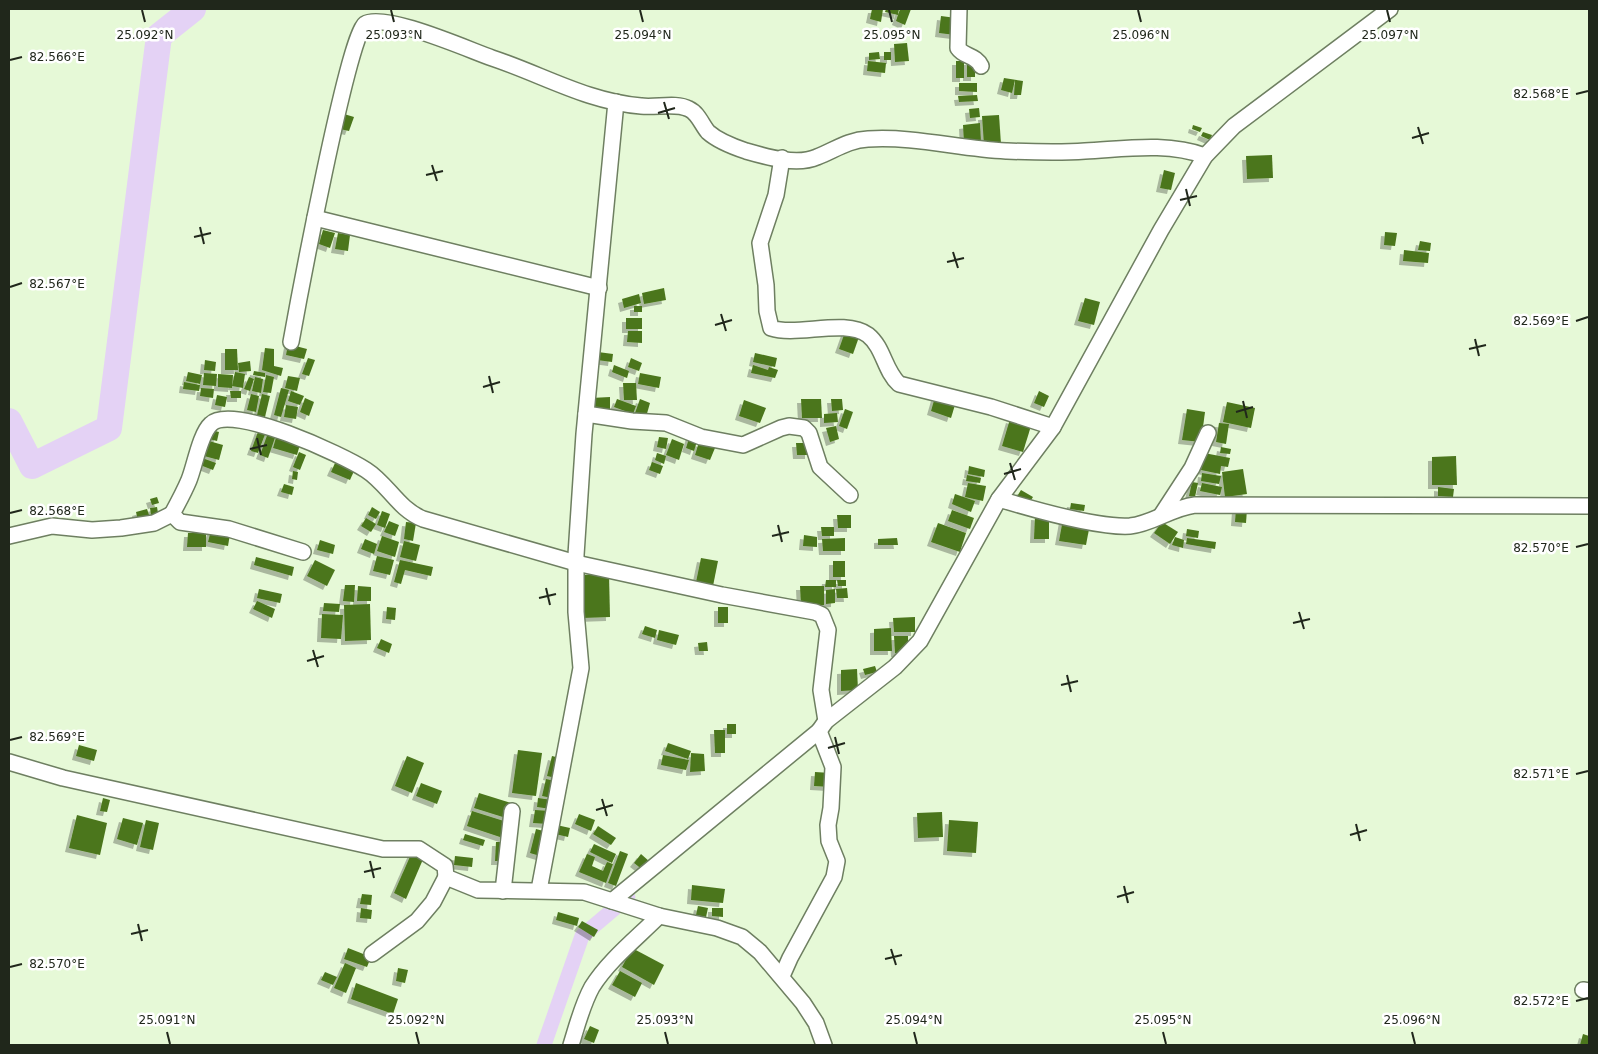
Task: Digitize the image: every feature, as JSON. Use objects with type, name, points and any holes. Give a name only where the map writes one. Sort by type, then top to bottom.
[{"type":"street","points":[[959,9],[958,48],[964,54],[976,58],[981,66]]},
{"type":"street","points":[[619,904],[824,735],[896,667],[920,641],[1009,502],[1053,427],[1160,230],[1205,156],[1234,126],[1390,9]]},
{"type":"street","points":[[291,342],[315,218],[351,60],[361,28],[367,23],[376,21],[426,33],[522,68],[575,90],[616,102],[641,106],[684,107],[691,109],[709,132],[719,139],[748,152],[782,158],[807,161],[849,142],[871,138],[927,141],[979,150],[1039,152],[1170,147],[1187,149],[1205,156]]},
{"type":"street","points":[[539,890],[581,668],[576,612],[576,563],[586,414],[616,102]]},
{"type":"street","points":[[782,158],[776,195],[760,243],[766,285],[766,311],[771,328],[853,329],[867,334],[875,342],[888,373],[899,384],[991,407],[1053,427]]},
{"type":"street","points":[[315,218],[599,288]]},
{"type":"street","points":[[586,414],[632,421],[666,423],[701,437],[743,445],[781,428],[789,426],[804,428],[809,433],[820,467],[850,495]]},
{"type":"street","points":[[9,536],[52,526],[92,530],[120,528],[154,523],[172,514],[189,480],[209,425],[216,419],[232,418],[289,432],[357,464],[368,471],[410,514],[576,563],[822,615],[828,630],[821,690],[824,735],[834,778],[828,835],[836,855],[836,868],[834,877],[782,976]]},
{"type":"street","points":[[1162,515],[1192,468],[1208,433]]},
{"type":"street","points":[[1009,502],[1111,525],[1131,526],[1177,508],[1195,505],[1589,506]]},
{"type":"street","points":[[172,514],[180,522],[229,530],[303,552]]},
{"type":"street","points":[[9,762],[73,780],[383,849],[419,849],[445,866],[446,877],[433,902],[417,921],[372,954]]},
{"type":"street","points":[[502,891],[512,810]]},
{"type":"street","points":[[446,877],[478,890],[584,892],[655,915],[718,928],[742,937],[760,952],[782,976],[816,1023],[824,1045]]},
{"type":"street","points":[[571,1045],[583,1007],[593,986],[655,915]]},
{"type":"building","points":[[872,9],[883,9],[881,22],[870,19]]},
{"type":"building","points":[[886,9],[899,9],[898,15],[885,12]]},
{"type":"building","points":[[900,9],[911,9],[905,25],[896,21]]},
{"type":"building","points":[[941,16],[956,18],[955,35],[939,33]]},
{"type":"building","points":[[907,43],[909,61],[895,62],[894,44]]},
{"type":"building","points":[[879,52],[880,59],[869,60],[869,53]]},
{"type":"building","points":[[884,52],[891,52],[891,60],[884,60]]},
{"type":"building","points":[[868,61],[886,63],[885,73],[867,71]]},
{"type":"building","points":[[956,61],[964,61],[964,78],[956,78]]},
{"type":"building","points":[[967,61],[975,61],[975,77],[967,77]]},
{"type":"building","points":[[1004,78],[1023,81],[1021,95],[1014,95],[1015,80],[1012,93],[1001,90]]},
{"type":"building","points":[[959,83],[977,83],[977,92],[959,91]]},
{"type":"building","points":[[977,95],[978,101],[959,102],[958,96]]},
{"type":"building","points":[[979,108],[980,117],[970,118],[969,109]]},
{"type":"building","points":[[344,114],[354,117],[349,131],[340,129]]},
{"type":"building","points":[[999,115],[1001,144],[984,145],[982,116]]},
{"type":"building","points":[[980,123],[981,142],[964,143],[963,125]]},
{"type":"building","points":[[1193,125],[1202,128],[1200,132],[1192,129]]},
{"type":"building","points":[[1203,132],[1212,135],[1210,140],[1201,136]]},
{"type":"building","points":[[1272,155],[1273,178],[1247,179],[1246,156]]},
{"type":"building","points":[[1164,170],[1175,173],[1171,190],[1160,188]]},
{"type":"building","points":[[323,230],[335,233],[330,248],[319,244]]},
{"type":"building","points":[[1385,232],[1397,233],[1395,246],[1384,245]]},
{"type":"building","points":[[338,233],[350,235],[348,251],[335,249]]},
{"type":"building","points":[[1420,241],[1431,243],[1430,251],[1418,250]]},
{"type":"building","points":[[1404,250],[1429,253],[1428,263],[1403,261]]},
{"type":"building","points":[[664,288],[666,300],[644,304],[642,293]]},
{"type":"building","points":[[639,294],[641,303],[624,308],[622,299]]},
{"type":"building","points":[[1085,298],[1100,302],[1094,325],[1078,321]]},
{"type":"building","points":[[634,306],[642,306],[642,312],[634,312]]},
{"type":"building","points":[[626,318],[642,318],[642,329],[626,329]]},
{"type":"building","points":[[628,331],[642,331],[642,343],[627,342]]},
{"type":"building","points":[[845,332],[859,337],[853,354],[839,349]]},
{"type":"building","points":[[288,344],[307,349],[304,359],[286,355]]},
{"type":"building","points":[[265,348],[274,349],[274,366],[283,368],[281,376],[262,370]]},
{"type":"building","points":[[225,349],[237,349],[238,370],[225,370]]},
{"type":"building","points":[[598,352],[613,354],[612,362],[597,360]]},
{"type":"building","points":[[755,353],[777,358],[775,367],[753,362]]},
{"type":"building","points":[[308,358],[315,360],[309,376],[302,374]]},
{"type":"building","points":[[631,358],[642,363],[639,371],[628,367]]},
{"type":"building","points":[[205,360],[216,362],[215,371],[204,370]]},
{"type":"building","points":[[250,361],[251,371],[239,372],[238,363]]},
{"type":"building","points":[[614,365],[629,371],[627,378],[612,372]]},
{"type":"building","points":[[753,365],[768,370],[769,367],[778,370],[775,378],[751,373]]},
{"type":"building","points":[[254,371],[265,373],[265,377],[253,375]]},
{"type":"building","points":[[188,372],[202,375],[200,384],[186,381]]},
{"type":"building","points":[[235,372],[245,374],[243,388],[232,386]]},
{"type":"building","points":[[204,373],[217,374],[216,386],[203,385]]},
{"type":"building","points":[[640,373],[661,377],[659,388],[638,384]]},
{"type":"building","points":[[218,374],[233,375],[232,388],[218,387]]},
{"type":"building","points":[[266,375],[274,377],[271,393],[263,392]]},
{"type":"building","points":[[288,376],[300,378],[297,391],[285,388]]},
{"type":"building","points":[[249,377],[254,379],[250,391],[244,389]]},
{"type":"building","points":[[255,377],[263,379],[261,393],[252,391]]},
{"type":"building","points":[[184,382],[200,385],[199,391],[183,389]]},
{"type":"building","points":[[623,383],[636,383],[637,400],[624,400]]},
{"type":"building","points":[[201,388],[214,389],[213,398],[200,396]]},
{"type":"building","points":[[281,388],[289,390],[281,417],[274,415]]},
{"type":"building","points":[[230,391],[241,391],[241,398],[231,398]]},
{"type":"building","points":[[291,391],[304,396],[300,405],[288,401]]},
{"type":"building","points":[[1039,391],[1049,396],[1044,407],[1034,403]]},
{"type":"building","points":[[251,394],[259,396],[256,412],[247,410]]},
{"type":"building","points":[[262,394],[270,396],[265,417],[257,415]]},
{"type":"building","points":[[217,395],[227,397],[225,407],[215,405]]},
{"type":"building","points":[[610,397],[610,411],[591,411],[591,398]]},
{"type":"building","points":[[935,397],[955,405],[951,418],[931,411]]},
{"type":"building","points":[[305,398],[314,402],[309,416],[300,412]]},
{"type":"building","points":[[617,399],[636,406],[633,414],[614,407]]},
{"type":"building","points":[[640,399],[650,403],[646,417],[635,413]]},
{"type":"building","points":[[801,399],[821,399],[822,418],[802,418]]},
{"type":"building","points":[[831,399],[842,399],[843,410],[832,411]]},
{"type":"building","points":[[744,400],[766,408],[760,423],[739,416]]},
{"type":"building","points":[[1227,402],[1255,408],[1251,428],[1223,422]]},
{"type":"building","points":[[286,405],[298,407],[296,419],[284,417]]},
{"type":"building","points":[[845,409],[853,412],[847,429],[839,426]]},
{"type":"building","points":[[1187,409],[1205,412],[1201,442],[1182,440]]},
{"type":"building","points":[[837,413],[838,422],[824,423],[824,414]]},
{"type":"building","points":[[1010,419],[1031,426],[1023,452],[1002,446]]},
{"type":"building","points":[[1219,423],[1229,424],[1226,444],[1216,442]]},
{"type":"building","points":[[836,426],[839,439],[830,442],[826,428]]},
{"type":"building","points":[[259,429],[266,432],[258,453],[251,451]]},
{"type":"building","points":[[211,430],[219,432],[217,441],[209,439]]},
{"type":"building","points":[[269,430],[277,432],[268,458],[260,455]]},
{"type":"building","points":[[277,434],[301,441],[297,455],[273,448]]},
{"type":"building","points":[[690,435],[698,438],[694,451],[686,448]]},
{"type":"building","points":[[659,437],[668,438],[666,449],[657,447]]},
{"type":"building","points":[[672,439],[684,444],[679,460],[666,455]]},
{"type":"building","points":[[209,441],[223,445],[219,460],[204,456]]},
{"type":"building","points":[[699,442],[715,448],[710,460],[695,455]]},
{"type":"building","points":[[796,443],[809,443],[809,455],[797,455]]},
{"type":"building","points":[[1221,447],[1231,449],[1230,454],[1220,453]]},
{"type":"building","points":[[299,452],[306,455],[300,470],[293,467]]},
{"type":"building","points":[[657,453],[666,456],[664,464],[655,460]]},
{"type":"building","points":[[1204,453],[1230,458],[1228,467],[1221,466],[1220,474],[1201,470]]},
{"type":"building","points":[[1456,456],[1457,485],[1432,485],[1432,457]]},
{"type":"building","points":[[202,458],[216,463],[213,470],[200,465]]},
{"type":"building","points":[[652,462],[663,466],[660,474],[649,470]]},
{"type":"building","points":[[335,463],[354,471],[350,480],[331,472]]},
{"type":"building","points":[[969,466],[985,470],[984,477],[968,474]]},
{"type":"building","points":[[1243,469],[1247,494],[1225,497],[1222,472]]},
{"type":"building","points":[[293,471],[298,472],[297,480],[292,479]]},
{"type":"building","points":[[1202,473],[1221,476],[1219,484],[1201,481]]},
{"type":"building","points":[[967,475],[981,478],[980,483],[966,481]]},
{"type":"building","points":[[1192,482],[1198,483],[1195,497],[1189,496]]},
{"type":"building","points":[[968,483],[986,486],[983,501],[965,497]]},
{"type":"building","points":[[1202,483],[1222,487],[1220,495],[1200,491]]},
{"type":"building","points":[[284,484],[294,487],[292,495],[281,492]]},
{"type":"building","points":[[1438,487],[1454,489],[1453,497],[1438,496]]},
{"type":"building","points":[[1021,490],[1033,497],[1028,505],[1016,498]]},
{"type":"building","points":[[955,494],[975,501],[971,512],[952,504]]},
{"type":"building","points":[[157,497],[159,503],[152,505],[150,499]]},
{"type":"building","points":[[1071,503],[1085,505],[1084,511],[1070,509]]},
{"type":"building","points":[[157,507],[158,513],[151,515],[150,508]]},
{"type":"building","points":[[372,507],[380,512],[376,519],[368,515]]},
{"type":"building","points":[[1236,508],[1247,509],[1246,523],[1235,522]]},
{"type":"building","points":[[147,509],[150,518],[138,521],[136,512]]},
{"type":"building","points":[[952,510],[974,518],[970,529],[948,521]]},
{"type":"building","points":[[382,511],[390,514],[385,528],[377,525]]},
{"type":"building","points":[[837,515],[851,515],[851,528],[838,528]]},
{"type":"building","points":[[1035,516],[1049,517],[1049,539],[1034,539]]},
{"type":"building","points":[[366,518],[376,524],[371,532],[361,526]]},
{"type":"building","points":[[1063,519],[1090,524],[1086,545],[1059,541]]},
{"type":"building","points":[[389,521],[399,525],[395,536],[384,532]]},
{"type":"building","points":[[406,522],[416,523],[413,541],[404,539]]},
{"type":"building","points":[[1162,522],[1178,532],[1170,544],[1154,533]]},
{"type":"building","points":[[938,523],[966,533],[960,552],[931,542]]},
{"type":"building","points":[[821,527],[834,527],[834,536],[822,536]]},
{"type":"building","points":[[1187,529],[1199,531],[1198,538],[1186,536]]},
{"type":"building","points":[[211,530],[230,534],[228,546],[208,542]]},
{"type":"building","points":[[188,533],[206,533],[206,547],[187,547]]},
{"type":"building","points":[[804,535],[817,537],[817,547],[803,546]]},
{"type":"building","points":[[382,536],[399,542],[395,557],[377,551]]},
{"type":"building","points":[[1175,537],[1184,540],[1183,548],[1172,545]]},
{"type":"building","points":[[845,538],[845,551],[823,551],[822,539]]},
{"type":"building","points":[[897,538],[898,545],[878,545],[878,539]]},
{"type":"building","points":[[1187,538],[1216,542],[1215,549],[1186,544]]},
{"type":"building","points":[[365,539],[377,544],[374,554],[361,549]]},
{"type":"building","points":[[320,540],[335,545],[333,554],[317,550]]},
{"type":"building","points":[[404,541],[420,545],[416,561],[400,557]]},
{"type":"building","points":[[377,556],[394,560],[390,575],[373,571]]},
{"type":"building","points":[[256,557],[294,567],[292,576],[254,565]]},
{"type":"building","points":[[701,558],[718,561],[712,591],[695,587]]},
{"type":"building","points":[[315,560],[335,570],[327,586],[307,576]]},
{"type":"building","points":[[400,560],[433,567],[431,576],[405,570],[401,584],[394,582]]},
{"type":"building","points":[[833,561],[845,561],[845,577],[833,577]]},
{"type":"building","points":[[609,574],[610,617],[582,618],[581,575]]},
{"type":"building","points":[[826,580],[836,580],[836,587],[825,587]]},
{"type":"building","points":[[837,580],[846,580],[846,586],[838,586]]},
{"type":"building","points":[[345,585],[355,585],[354,602],[343,601]]},
{"type":"building","points":[[358,586],[371,587],[371,601],[357,601]]},
{"type":"building","points":[[800,586],[824,586],[824,605],[801,605]]},
{"type":"building","points":[[847,588],[848,598],[837,598],[836,589]]},
{"type":"building","points":[[259,589],[282,594],[280,603],[257,598]]},
{"type":"building","points":[[835,589],[835,603],[826,604],[826,590]]},
{"type":"building","points":[[257,601],[275,609],[272,618],[253,609]]},
{"type":"building","points":[[324,603],[340,604],[339,612],[323,611]]},
{"type":"building","points":[[370,604],[371,640],[345,641],[344,605]]},
{"type":"building","points":[[387,607],[396,608],[395,620],[386,619]]},
{"type":"building","points":[[718,607],[728,607],[728,623],[718,623]]},
{"type":"building","points":[[322,614],[343,615],[341,639],[321,638]]},
{"type":"building","points":[[915,617],[915,632],[894,632],[893,618]]},
{"type":"building","points":[[645,626],[657,630],[655,638],[642,634]]},
{"type":"building","points":[[891,628],[892,651],[874,651],[874,629]]},
{"type":"building","points":[[659,630],[679,635],[676,645],[657,640]]},
{"type":"building","points":[[894,636],[908,636],[908,653],[895,653]]},
{"type":"building","points":[[381,639],[392,644],[389,653],[377,648]]},
{"type":"building","points":[[707,642],[708,651],[699,651],[698,643]]},
{"type":"building","points":[[875,666],[877,672],[865,675],[863,669]]},
{"type":"building","points":[[857,669],[858,690],[841,691],[841,670]]},
{"type":"building","points":[[727,724],[736,724],[736,734],[727,734]]},
{"type":"building","points":[[714,730],[725,730],[725,753],[715,753]]},
{"type":"building","points":[[668,743],[691,751],[688,759],[665,751]]},
{"type":"building","points":[[79,745],[97,750],[94,761],[76,756]]},
{"type":"building","points":[[518,750],[542,753],[536,796],[512,793]]},
{"type":"building","points":[[691,753],[704,754],[705,771],[690,772]]},
{"type":"building","points":[[663,755],[689,760],[686,770],[661,765]]},
{"type":"building","points":[[407,756],[424,763],[412,793],[395,786]]},
{"type":"building","points":[[552,756],[560,758],[556,778],[547,776]]},
{"type":"building","points":[[815,772],[831,773],[831,787],[814,786]]},
{"type":"building","points":[[546,779],[555,781],[552,798],[542,796]]},
{"type":"building","points":[[421,783],[442,791],[437,804],[416,796]]},
{"type":"building","points":[[479,793],[511,803],[506,818],[474,808]]},
{"type":"building","points":[[103,798],[110,800],[107,812],[100,811]]},
{"type":"building","points":[[538,798],[552,800],[551,809],[537,807]]},
{"type":"building","points":[[535,810],[550,811],[548,824],[533,823]]},
{"type":"building","points":[[472,811],[507,822],[503,838],[467,826]]},
{"type":"building","points":[[942,812],[943,837],[918,838],[917,813]]},
{"type":"building","points":[[579,814],[595,820],[591,831],[575,824]]},
{"type":"building","points":[[77,815],[107,823],[100,855],[69,848]]},
{"type":"building","points":[[123,818],[143,823],[137,845],[117,839]]},
{"type":"building","points":[[146,820],[159,823],[153,850],[140,847]]},
{"type":"building","points":[[949,820],[978,822],[976,853],[947,851]]},
{"type":"building","points":[[552,824],[570,828],[568,837],[551,833]]},
{"type":"building","points":[[598,826],[616,838],[611,845],[593,834]]},
{"type":"building","points":[[536,829],[547,832],[540,856],[530,853]]},
{"type":"building","points":[[465,834],[485,840],[483,846],[463,840]]},
{"type":"building","points":[[496,842],[505,842],[504,861],[495,861]]},
{"type":"building","points":[[594,844],[616,854],[612,863],[590,852]]},
{"type":"building","points":[[620,851],[628,854],[616,886],[608,883]]},
{"type":"building","points":[[412,852],[424,857],[406,899],[394,893]]},
{"type":"building","points":[[587,854],[595,857],[592,866],[603,871],[607,862],[613,864],[606,883],[579,872]]},
{"type":"building","points":[[641,854],[650,862],[643,870],[634,863]]},
{"type":"building","points":[[455,856],[473,858],[472,867],[454,865]]},
{"type":"building","points":[[692,885],[725,889],[723,903],[691,900]]},
{"type":"building","points":[[362,894],[372,895],[371,905],[360,904]]},
{"type":"building","points":[[698,906],[708,908],[706,917],[696,915]]},
{"type":"building","points":[[361,908],[372,910],[371,919],[360,918]]},
{"type":"building","points":[[712,908],[723,908],[723,917],[712,916]]},
{"type":"building","points":[[558,912],[579,918],[577,926],[556,920]]},
{"type":"building","points":[[582,921],[598,930],[594,937],[578,927]]},
{"type":"building","points":[[348,948],[371,957],[367,967],[344,959]]},
{"type":"building","points":[[632,948],[664,965],[654,985],[622,967]]},
{"type":"building","points":[[345,963],[356,968],[346,993],[334,988]]},
{"type":"building","points":[[398,968],[408,970],[405,983],[396,981]]},
{"type":"building","points":[[620,971],[642,983],[635,997],[612,985]]},
{"type":"building","points":[[325,972],[337,977],[333,985],[321,980]]},
{"type":"building","points":[[356,983],[398,999],[393,1014],[351,999]]},
{"type":"building","points":[[590,1026],[599,1030],[594,1043],[584,1039]]},
{"type":"building","points":[[1583,1034],[1589,1036],[1589,1045],[1580,1045]]},
{"type":"waterway","points":[[9,421],[32,466],[109,428],[159,36],[193,9]]},
{"type":"waterway","points":[[544,1045],[582,936],[628,897]]}]
